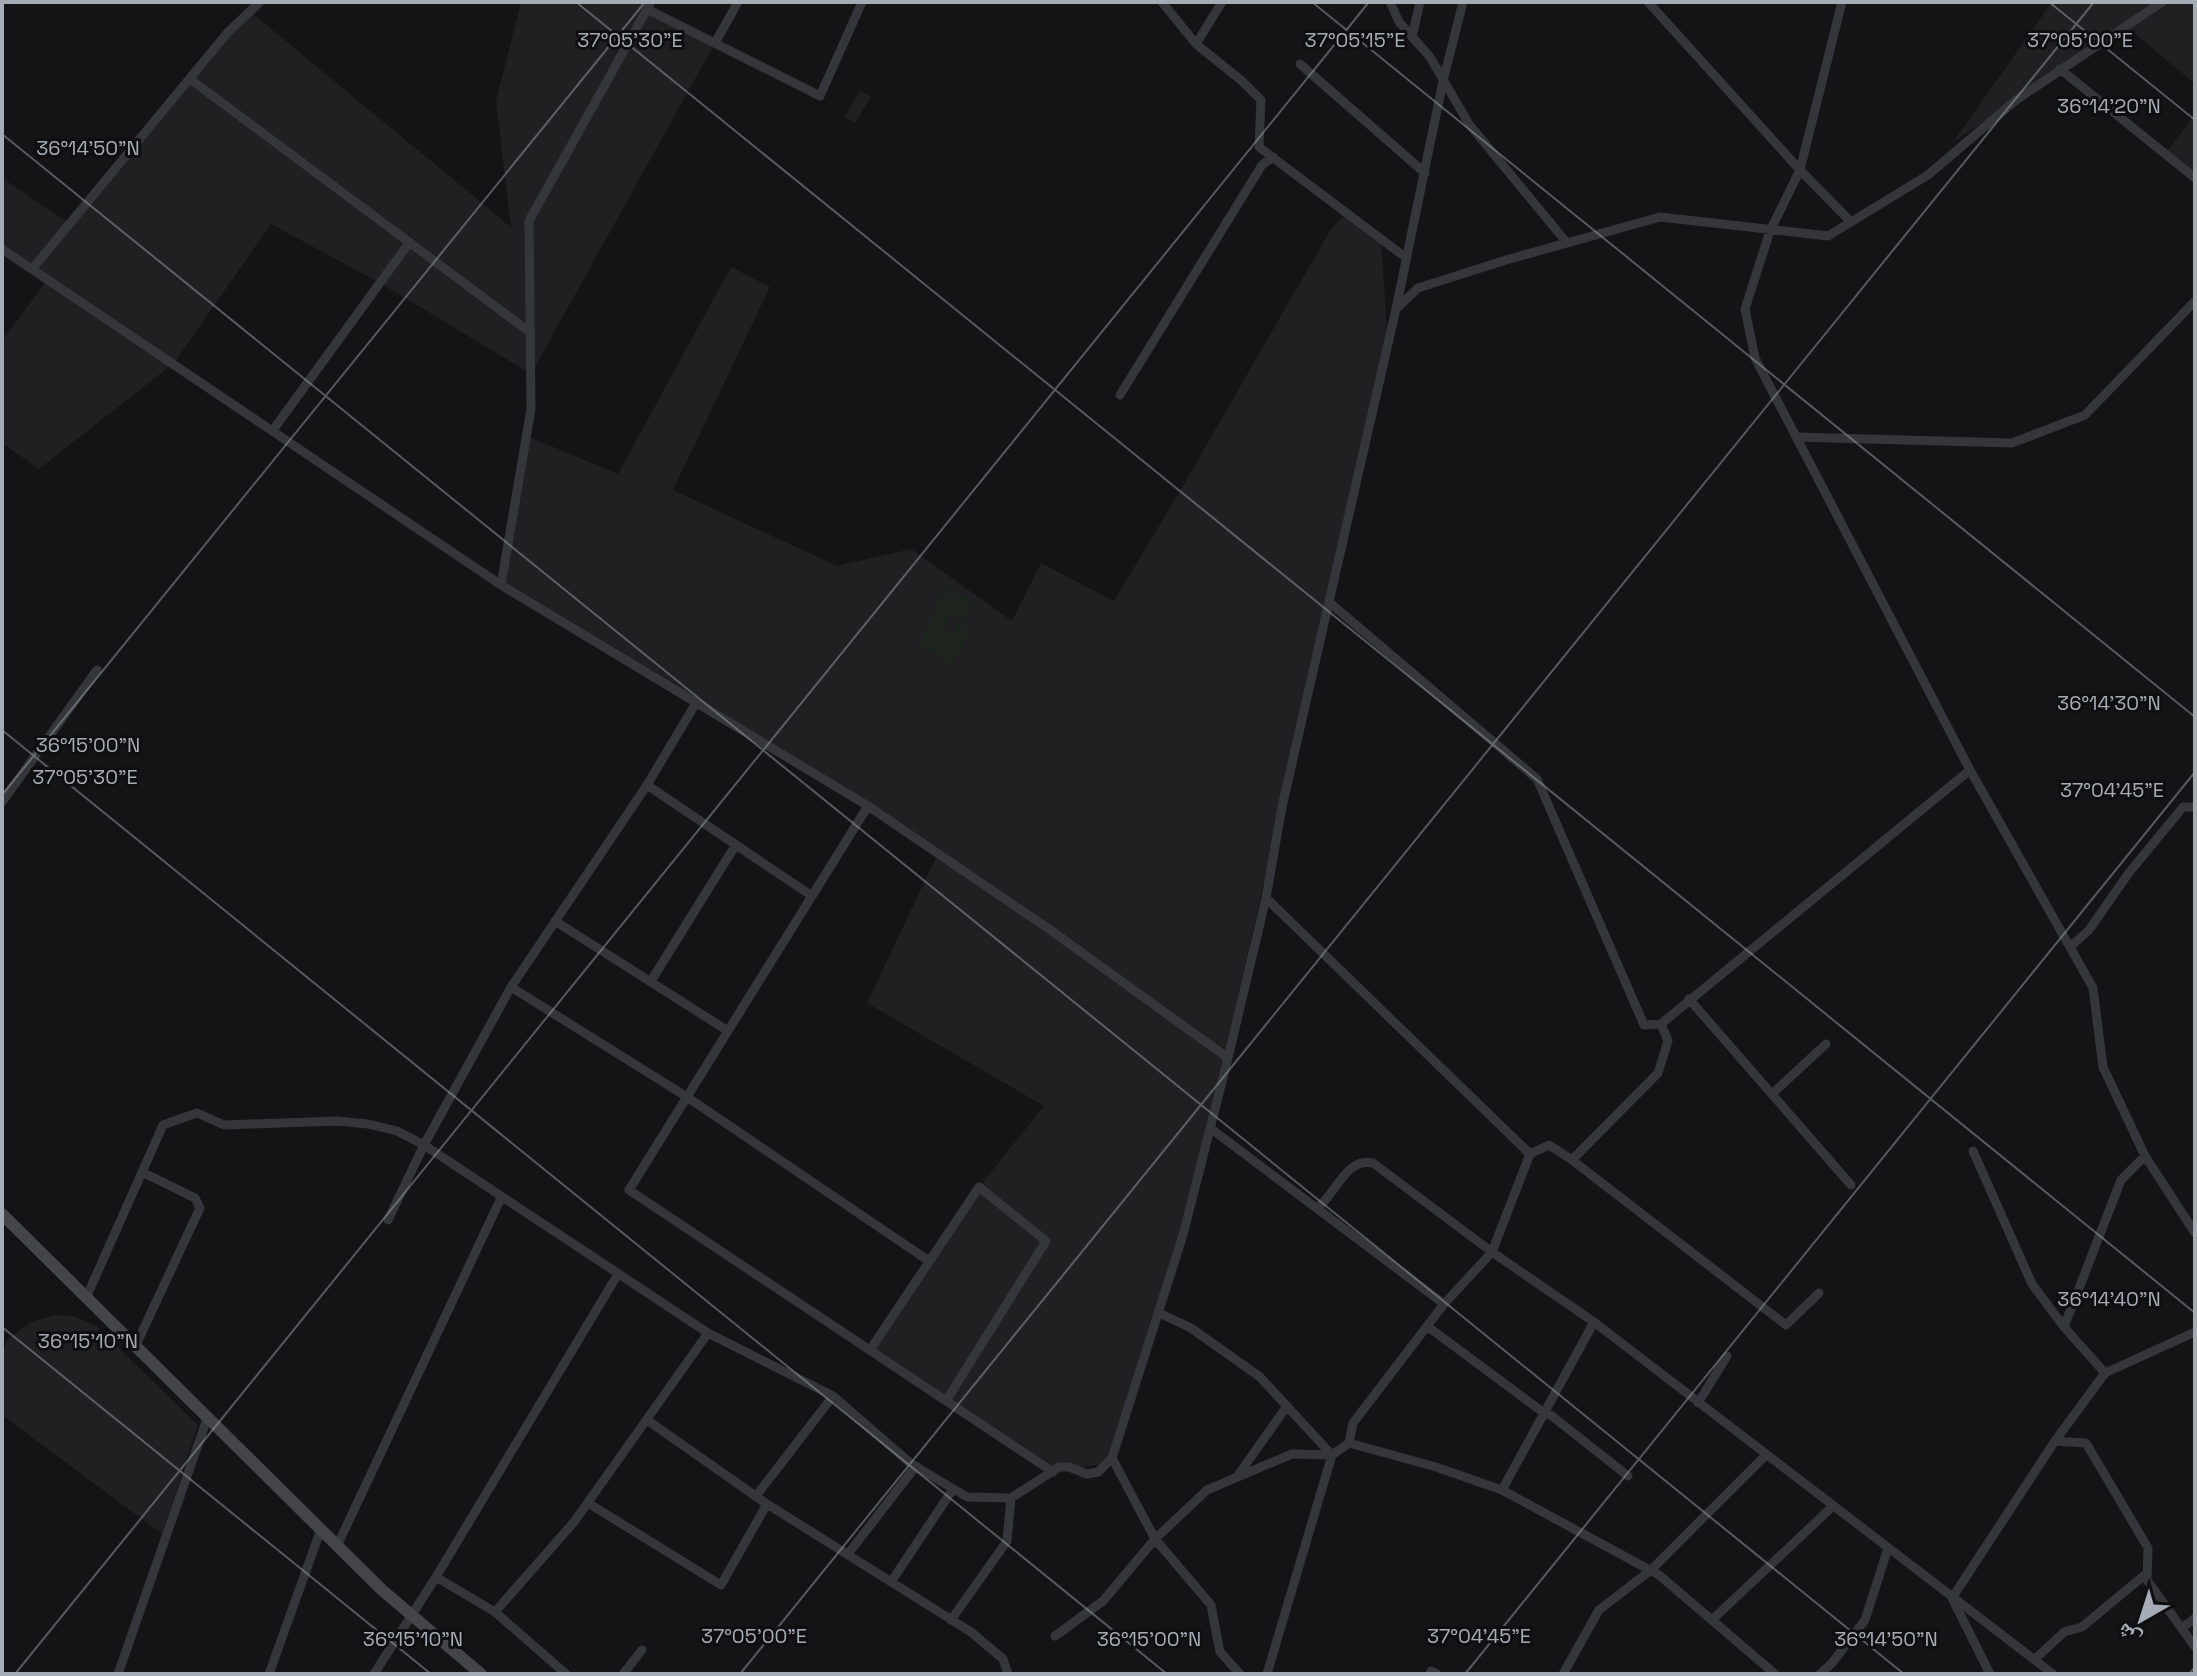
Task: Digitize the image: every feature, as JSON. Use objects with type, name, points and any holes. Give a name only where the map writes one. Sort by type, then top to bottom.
[{"type":"street","points":[[33,268],[228,32],[260,2]]},
{"type":"street","points":[[715,43],[738,2]]},
{"type":"street","points":[[501,585],[531,409],[529,221],[649,6],[820,96],[862,2]]},
{"type":"street","points":[[1162,2],[1196,44],[1261,100],[1259,147],[1405,257]]},
{"type":"street","points":[[1196,44],[1222,2]]},
{"type":"street","points":[[1390,2],[1399,22],[1430,57],[1469,124],[1567,243]]},
{"type":"street","points":[[1412,37],[1420,2]]},
{"type":"street","points":[[86,1298],[163,1125],[197,1113],[224,1125],[337,1121],[368,1124],[397,1131],[424,1145],[708,1333],[833,1396],[916,1466],[967,1497],[1011,1498],[1059,1467],[1069,1467],[1087,1474],[1098,1472],[1112,1458],[1159,1313],[1183,1235],[1228,1058],[1463,2]]},
{"type":"street","points":[[1648,2],[1851,222]]},
{"type":"street","points":[[1842,2],[1800,170],[1770,231],[1745,309],[1755,358],[1970,770],[2093,988],[2103,1067],[2145,1156],[2195,1233]]},
{"type":"street","points":[[1396,309],[1418,288],[1660,217],[1828,236],[1928,175],[2016,100],[2162,2]]},
{"type":"street","points":[[1300,64],[1425,173]]},
{"type":"street","points":[[2060,69],[2195,178]]},
{"type":"street","points":[[190,79],[531,333]]},
{"type":"street","points":[[1120,395],[1262,165],[1273,157]]},
{"type":"street","points":[[273,430],[409,243]]},
{"type":"street","points":[[2,249],[501,585],[868,806],[1049,929],[1228,1058]]},
{"type":"street","points":[[1796,437],[2012,443],[2085,415],[2195,301]]},
{"type":"street","points":[[1329,602],[1537,779],[1644,1025],[1661,1024],[1970,770]]},
{"type":"street","points":[[2,802],[97,670]]},
{"type":"street","points":[[388,1220],[424,1145],[511,987],[647,785],[696,703]]},
{"type":"street","points":[[647,785],[812,896]]},
{"type":"street","points":[[868,806],[629,1190],[1053,1472]]},
{"type":"street","points":[[2070,947],[2089,930],[2128,874],[2183,807],[2195,807]]},
{"type":"street","points":[[651,981],[735,846]]},
{"type":"street","points":[[1266,898],[1530,1154]]},
{"type":"street","points":[[555,921],[728,1031]]},
{"type":"street","points":[[511,987],[687,1097],[929,1261]]},
{"type":"street","points":[[1689,999],[1851,1185]]},
{"type":"street","points":[[1572,1160],[1658,1073],[1668,1041],[1661,1024]]},
{"type":"street","points":[[1772,1094],[1826,1044]]},
{"type":"street","points":[[1210,1128],[1444,1304]]},
{"type":"street","points":[[1055,1636],[1103,1601],[1155,1539],[1207,1490],[1292,1454],[1332,1455],[1349,1443],[1353,1423],[1444,1304],[1492,1252],[1530,1154],[1549,1145],[1786,1325],[1819,1293]]},
{"type":"street","points":[[1973,1151],[2032,1284],[2064,1327],[2105,1373]]},
{"type":"street","points":[[2064,1327],[2121,1180],[2145,1156]]},
{"type":"street","points":[[1317,1208],[1355,1164],[1363,1161],[1373,1163],[1492,1252],[1594,1322],[2053,1674]]},
{"type":"street","points":[[135,1347],[200,1208],[195,1198],[142,1172]]},
{"type":"street","points":[[870,1350],[979,1187],[1046,1241],[946,1401]]},
{"type":"street","points":[[337,1546],[501,1198]]},
{"type":"street","points":[[2,1214],[337,1546],[410,1616],[477,1673]]},
{"type":"street","points":[[374,1674],[436,1577],[618,1274]]},
{"type":"street","points":[[1159,1313],[1191,1328],[1260,1377],[1332,1455]]},
{"type":"street","points":[[1502,1490],[1594,1322]]},
{"type":"street","points":[[1427,1326],[1552,1416],[1628,1476]]},
{"type":"street","points":[[1952,1598],[2055,1441],[2105,1373],[2195,1332]]},
{"type":"street","points":[[495,1612],[574,1522],[708,1333]]},
{"type":"street","points":[[1698,1403],[1727,1356]]},
{"type":"street","points":[[756,1496],[833,1396]]},
{"type":"street","points":[[1239,1474],[1287,1406]]},
{"type":"street","points":[[118,1674],[207,1419]]},
{"type":"street","points":[[647,1420],[767,1504],[951,1620],[1003,1659],[1008,1674]]},
{"type":"street","points":[[2055,1441],[2086,1443],[2148,1548],[2147,1580],[2195,1647]]},
{"type":"street","points":[[1349,1443],[1436,1467],[1502,1490],[1651,1570],[1775,1674]]},
{"type":"street","points":[[1267,1674],[1332,1455]]},
{"type":"street","points":[[1563,1674],[1599,1610],[1651,1570],[1766,1455]]},
{"type":"street","points":[[1112,1458],[1155,1539],[1211,1605],[1220,1652],[1240,1674]]},
{"type":"street","points":[[848,1554],[916,1466]]},
{"type":"street","points":[[891,1582],[953,1489]]},
{"type":"street","points":[[951,1620],[1007,1541],[1011,1498]]},
{"type":"street","points":[[588,1503],[721,1585],[767,1504]]},
{"type":"street","points":[[1712,1620],[1833,1506]]},
{"type":"street","points":[[269,1674],[321,1529]]},
{"type":"street","points":[[1820,1674],[1865,1620],[1888,1548]]},
{"type":"street","points":[[2035,1659],[2064,1632],[2082,1627],[2147,1573]]},
{"type":"street","points":[[436,1577],[495,1612],[566,1674]]},
{"type":"street","points":[[1952,1598],[1990,1674]]},
{"type":"street","points":[[2182,1628],[2195,1618]]},
{"type":"street","points":[[623,1674],[642,1650]]},
{"type":"street","points":[[1430,1674],[1431,1671],[1437,1674]]},
{"type":"shaded area","points":[[521,2],[651,2],[647,8],[715,43],[531,374],[380,283],[271,224],[174,363],[39,469],[2,443],[2,341],[48,279],[2,249],[2,178],[70,224],[247,9],[511,227],[496,101]]},
{"type":"shaded area","points":[[2052,2],[2195,2],[2195,84],[2126,26],[1953,142]]},
{"type":"shaded area","points":[[860,90],[871,97],[855,123],[845,117]]},
{"type":"shaded area","points":[[2195,114],[2195,178],[2165,154]]},
{"type":"shaded area","points":[[1345,215],[1381,240],[1388,344],[1183,1235],[1106,1463],[1053,1472],[870,1350],[979,1187],[1044,1106],[867,1003],[938,853],[501,585],[527,436],[618,474],[731,267],[770,287],[673,490],[837,566],[911,549],[1012,621],[1041,563],[1114,601],[1331,229]]},
{"type":"shaded area","points":[[946,586],[974,604],[964,620],[950,612],[943,630],[951,636],[960,623],[971,631],[952,665],[919,644]]},
{"type":"shaded area","points":[[54,1315],[73,1316],[96,1326],[198,1425],[162,1534],[2,1415],[2,1354],[8,1339],[31,1322]]}]
